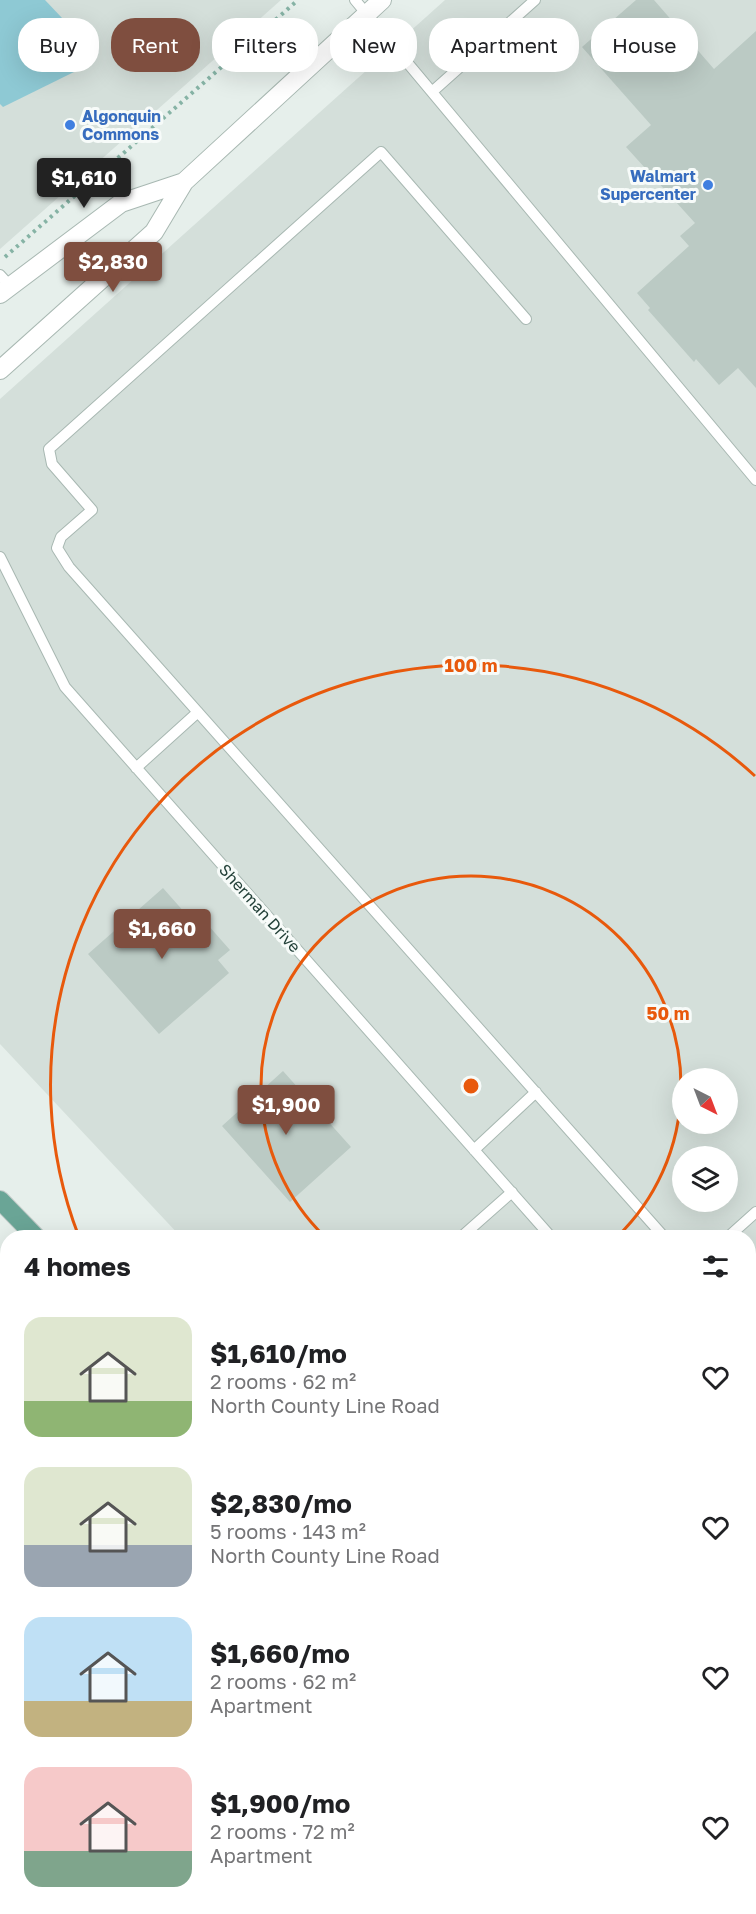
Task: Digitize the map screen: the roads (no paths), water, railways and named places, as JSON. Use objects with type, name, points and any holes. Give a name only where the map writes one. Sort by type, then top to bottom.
[{"type":"main road","points":[[0,1200],[29,1230]]},
{"type":"street","points":[[0,370],[154,232],[184,182],[361,6],[382,0]]},
{"type":"street","points":[[3,285],[121,203],[184,182]]},
{"type":"lane","points":[[433,91],[535,0]]},
{"type":"lane","points":[[361,6],[756,480]]},
{"type":"lane","points":[[526,319],[381,152],[49,448],[52,464],[92,510],[61,537],[57,548],[61,556],[198,712],[658,1230]]},
{"type":"lane","name":"Sherman Drive","points":[[0,557],[65,687],[545,1230]]},
{"type":"lane","points":[[136,768],[198,712]]},
{"type":"lane","points":[[474,1150],[536,1092]]},
{"type":"lane","points":[[469,1230],[512,1192]]},
{"type":"lane","points":[[737,1230],[756,1212]]},
{"type":"water","points":[[0,0],[45,0],[62,18],[18,18],[18,72],[74,72],[3,107],[0,104]]},
{"type":"place","name":"Algonquin Commons","points":[[70,125]]},
{"type":"place","name":"Walmart Supercenter","points":[[708,185]]}]
